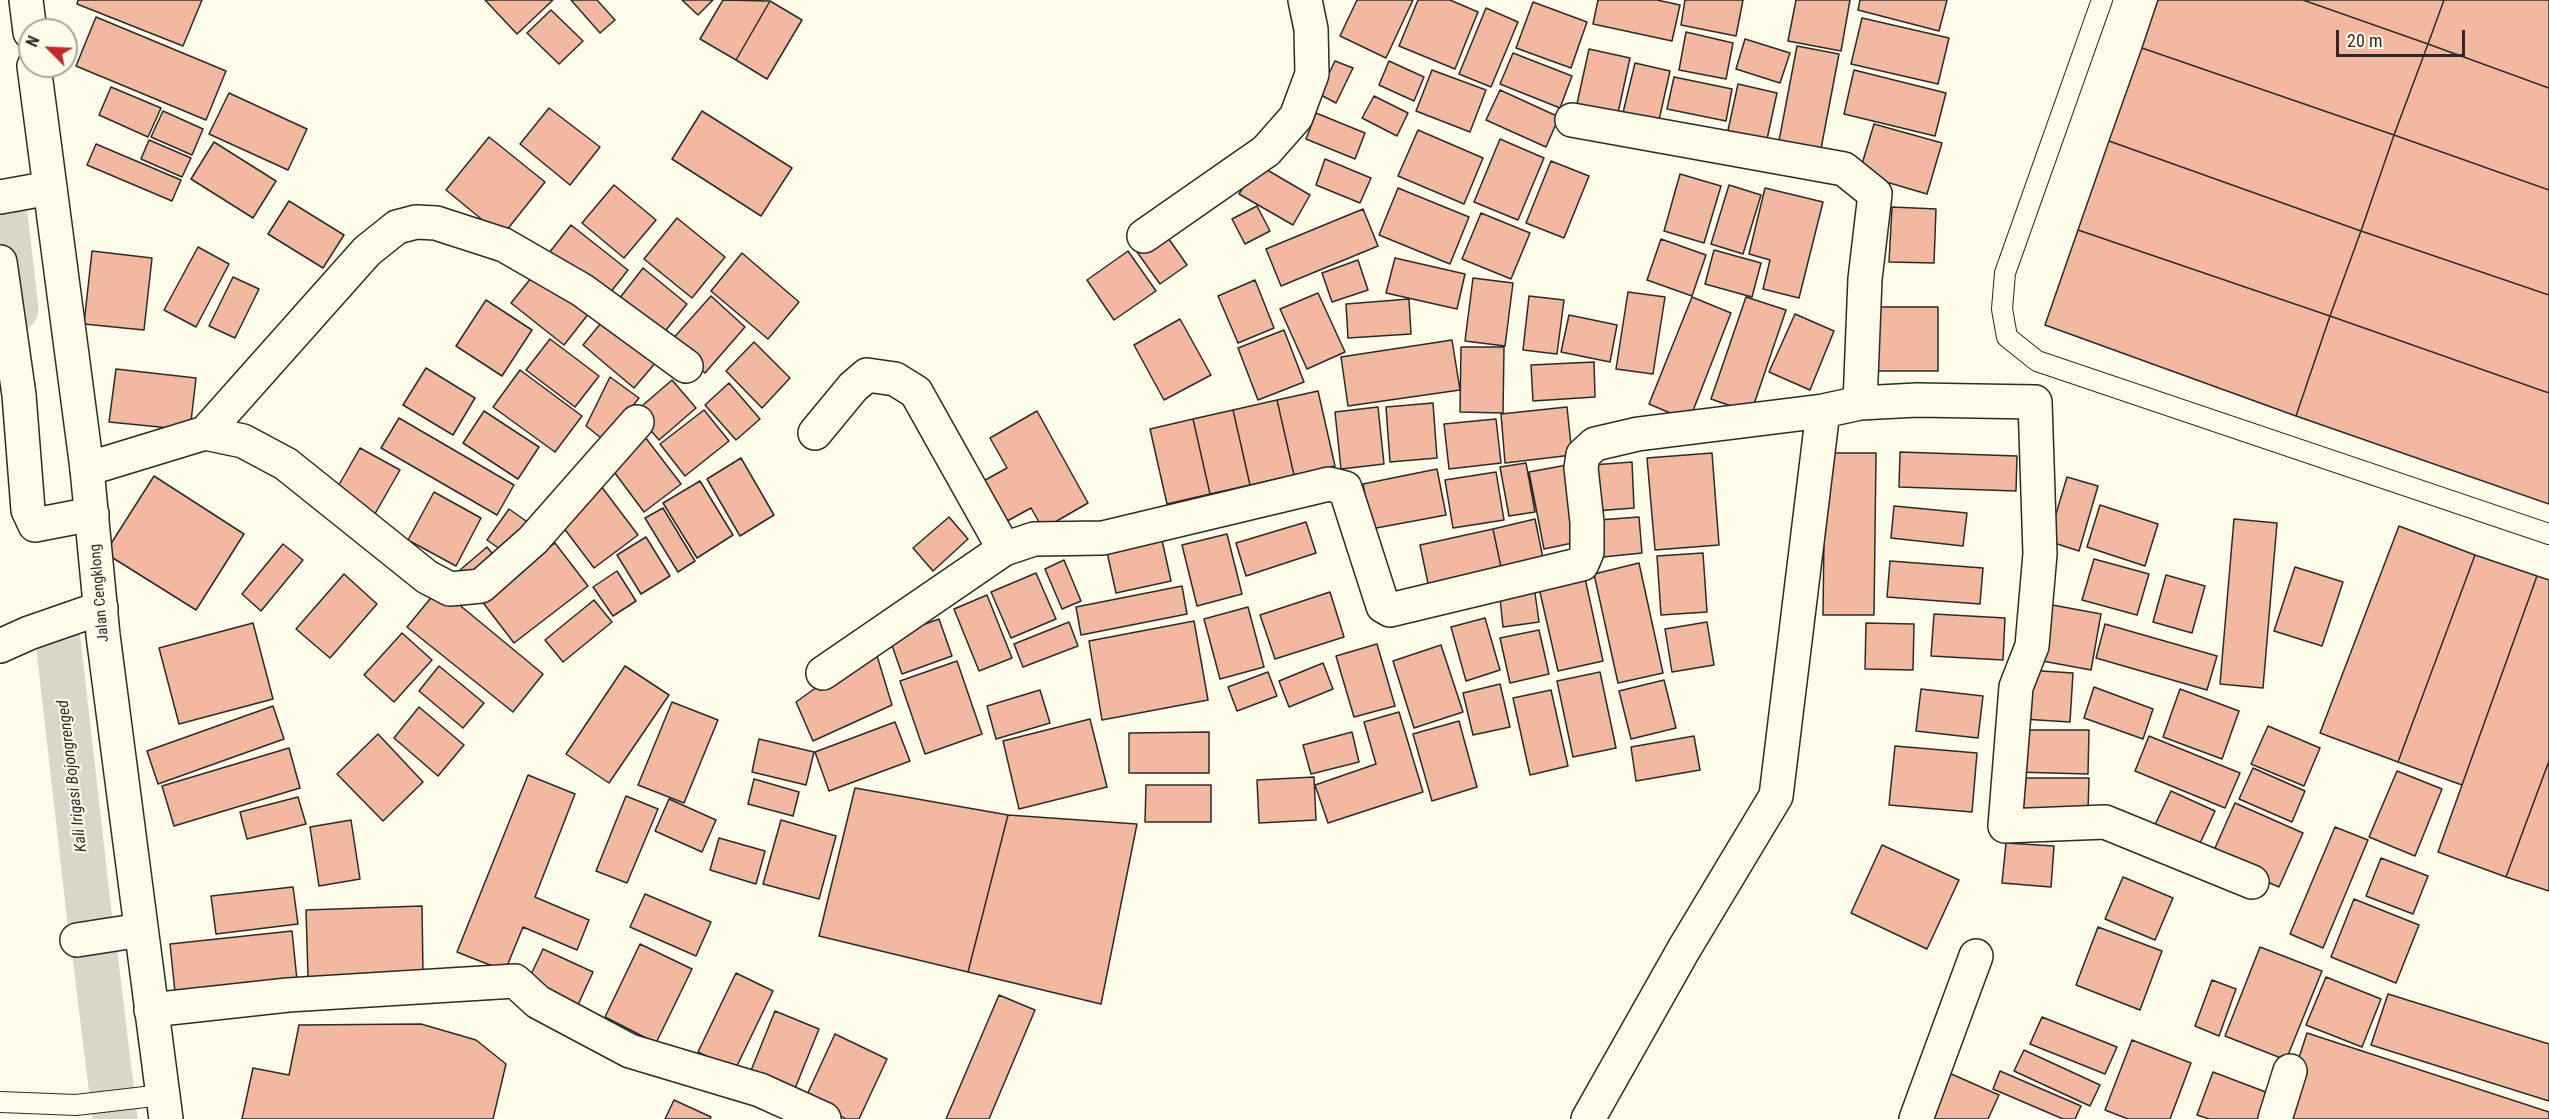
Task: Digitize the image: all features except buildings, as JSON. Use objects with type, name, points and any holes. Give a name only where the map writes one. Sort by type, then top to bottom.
[{"type":"street","points":[[26,0],[28,18]]},
{"type":"street","points":[[1144,236],[1266,151],[1296,117],[1312,75],[1311,29],[1305,0]]},
{"type":"street","name":"Jalan Cengklong","points":[[36,78],[87,469],[85,515],[101,608],[151,1010],[159,1103]]},
{"type":"street","points":[[1572,120],[1844,169],[1875,194],[1865,279],[1860,403]]},
{"type":"street","points":[[0,197],[50,188]]},
{"type":"street","points":[[205,433],[367,250],[397,227],[416,222],[436,223],[504,245],[582,290],[686,366]]},
{"type":"street","points":[[0,262],[19,395],[28,510],[35,525],[85,515]]},
{"type":"street","points":[[815,433],[852,387],[867,375],[881,375],[907,385],[916,392],[945,440],[1004,549]]},
{"type":"street","points":[[823,673],[1004,549],[1034,539],[1102,538],[1329,484],[1345,488],[1383,606],[1390,610],[1582,564],[1587,552],[1587,522],[1581,468],[1583,455],[1595,444],[1638,434],[1823,411],[1860,403],[1917,400],[2035,402],[2040,554],[2031,646],[2016,687],[2005,826],[2105,822],[2253,882]]},
{"type":"street","points":[[1588,1119],[1684,949],[1776,796],[1823,411]]},
{"type":"street","points":[[87,469],[205,433],[243,441],[286,464],[427,577],[450,589],[466,589],[481,586],[533,540],[637,422]]},
{"type":"street","points":[[0,646],[29,633],[101,608]]},
{"type":"street","points":[[77,940],[141,930]]},
{"type":"street","points":[[1916,1119],[1976,956]]},
{"type":"street","points":[[151,1010],[288,995],[515,981],[538,1002],[630,1051],[760,1090],[824,1119]]},
{"type":"street","points":[[2275,1119],[2289,1071]]},
{"type":"lane","points":[[2102,0],[2005,273],[2002,309],[2007,337],[2037,361],[2549,534]]},
{"type":"lane","points":[[0,1102],[76,1105],[90,1102],[159,1103]]},
{"type":"waterway","name":"Kali Irigasi Bojongrenged","points":[[5,216],[16,309]]},
{"type":"waterway","name":"Kali Irigasi Bojongrenged","points":[[57,631],[90,922]]},
{"type":"waterway","name":"Kali Irigasi Bojongrenged","points":[[95,955],[115,1119]]}]
